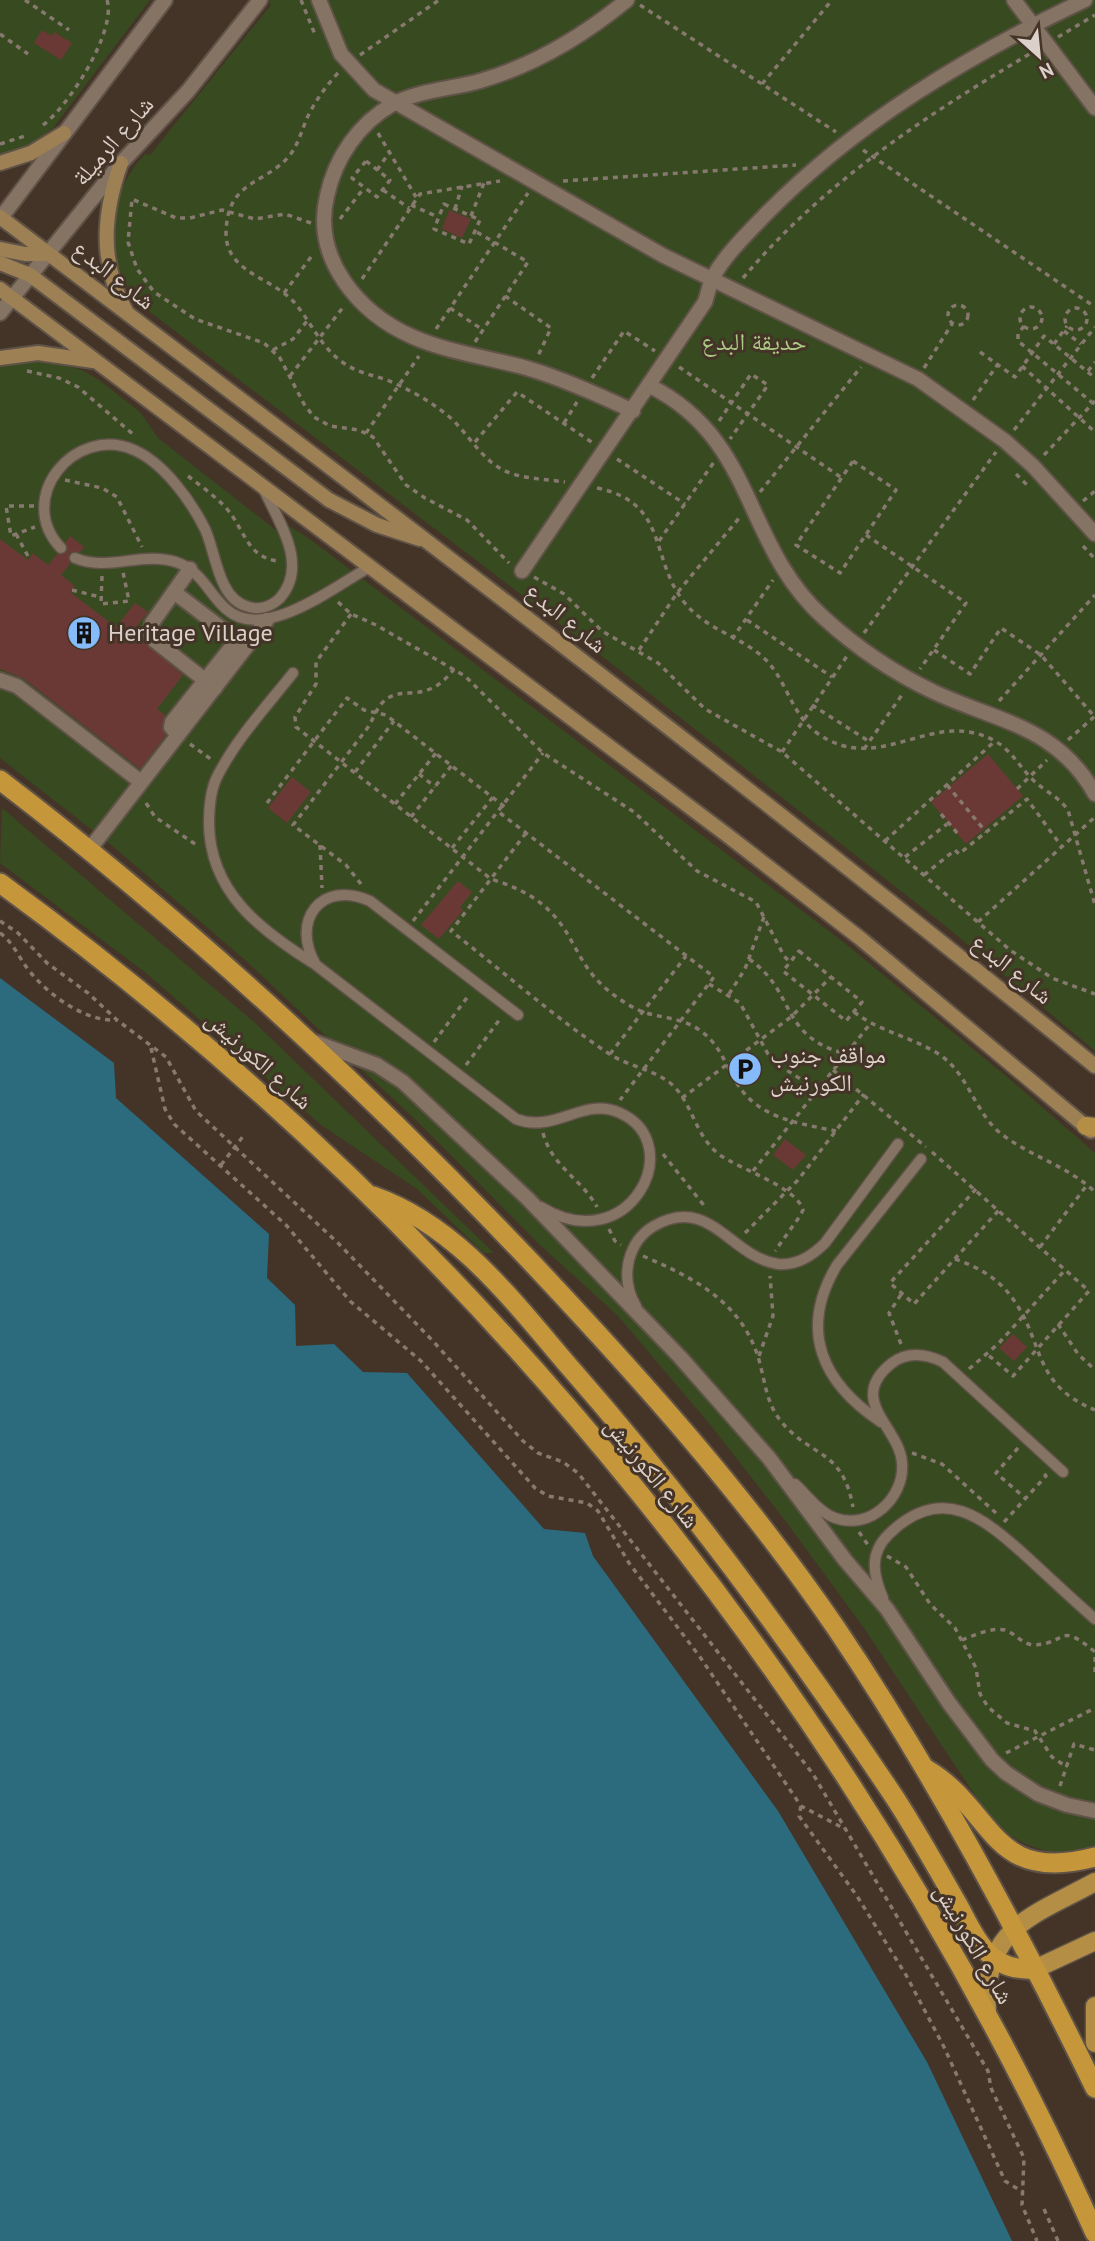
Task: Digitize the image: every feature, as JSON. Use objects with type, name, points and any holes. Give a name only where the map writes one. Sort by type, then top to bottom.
[{"type":"highway","name":"شارع الكورنيش","points":[[0,780],[89,850],[307,1040],[496,1226],[675,1417],[729,1483],[834,1625],[922,1767],[1013,1928],[1095,2088]]},
{"type":"highway","name":"شارع الكورنيش","points":[[0,883],[180,1021],[366,1194],[522,1358],[620,1471],[696,1567],[834,1761],[987,2014],[1095,2233]]},
{"type":"highway","points":[[366,1194],[413,1212],[454,1241],[524,1314],[637,1444],[709,1533],[816,1679],[911,1823],[979,1941],[993,1958],[1012,1968],[1035,1969]]},
{"type":"highway","points":[[922,1767],[952,1786],[993,1838],[1007,1850],[1044,1863],[1071,1863],[1095,1857]]},
{"type":"main road","points":[[0,163],[31,153],[64,133]]},
{"type":"main road","points":[[121,163],[107,209],[105,242],[114,287],[128,315]]},
{"type":"main road","name":"شارع البدع","points":[[0,218],[429,542],[883,895],[1095,1066]]},
{"type":"main road","points":[[0,249],[25,254],[48,254]]},
{"type":"main road","points":[[0,263],[30,275],[329,500],[377,525],[429,542]]},
{"type":"main road","points":[[6,294],[758,859],[860,939],[1092,1130]]},
{"type":"main road","points":[[0,358],[27,353],[94,361]]},
{"type":"main road","points":[[987,2014],[987,1979],[993,1958],[1013,1928],[1095,1882]]},
{"type":"main road","points":[[1035,1969],[1095,1941]]},
{"type":"main road","points":[[1095,2006],[1095,2043]]},
{"type":"street","name":"شارع الرميلة","points":[[0,218],[165,0]]},
{"type":"street","name":"شارع الرميلة","points":[[0,313],[6,294],[30,275],[121,163],[188,91],[260,0]]},
{"type":"street","points":[[319,0],[335,44],[348,64],[374,90],[711,280],[918,379],[965,410],[1033,466],[1095,534]]},
{"type":"street","points":[[630,0],[582,34],[531,62],[480,81],[427,92],[396,103],[370,120],[341,157],[330,183],[323,225],[328,253],[353,293],[390,324],[428,342],[531,369],[585,388],[633,411]]},
{"type":"street","points":[[1014,0],[1095,108]]},
{"type":"street","points":[[522,571],[705,302],[711,280],[758,223],[849,141],[956,66],[1085,0]]},
{"type":"street","points":[[650,386],[664,393],[700,421],[723,449],[739,475],[763,537],[781,568],[807,601],[856,644],[912,681],[1049,740],[1070,758],[1095,794]]},
{"type":"street","points":[[190,569],[152,623],[151,637],[210,684]]},
{"type":"street","points":[[174,592],[241,643]]},
{"type":"street","points":[[89,850],[178,735],[190,710],[241,643],[267,620]]},
{"type":"street","points":[[0,680],[17,686],[140,784]]},
{"type":"street","name":"شارع الكورنيش","points":[[307,1040],[377,1065],[403,1082],[527,1198],[588,1265],[643,1318],[769,1458],[830,1542],[887,1609],[992,1760],[1021,1784],[1055,1801],[1095,1811]]},
{"type":"lane","points":[[61,548],[47,523],[44,506],[53,477],[63,462],[79,451],[100,444],[136,451],[162,472],[188,502],[206,531],[228,593],[237,603],[249,608],[263,608],[276,602],[288,585],[293,563],[287,538],[264,490]]},
{"type":"lane","points":[[75,558],[102,564],[149,559],[176,562],[190,569],[228,611],[253,621],[267,620],[297,609],[368,568]]},
{"type":"lane","points":[[293,673],[222,768],[210,804],[209,836],[215,862],[226,887],[243,911],[276,940],[316,965],[516,1119],[541,1124],[592,1108],[612,1110],[633,1121],[647,1143],[650,1156],[647,1180],[629,1204],[604,1221],[574,1223],[557,1217],[527,1198]]},
{"type":"lane","points":[[316,965],[305,934],[310,917],[323,902],[350,895],[370,901],[518,1015]]},
{"type":"lane","points":[[643,1318],[627,1286],[632,1251],[648,1230],[670,1220],[692,1218],[714,1225],[753,1256],[771,1263],[794,1263],[814,1254],[898,1144]]},
{"type":"lane","points":[[769,1458],[822,1510],[844,1521],[856,1520],[881,1510],[897,1491],[902,1464],[900,1449],[881,1422],[847,1398],[831,1375],[820,1344],[819,1313],[827,1281],[837,1265],[921,1159]]},
{"type":"lane","points":[[881,1422],[874,1396],[877,1382],[884,1370],[906,1356],[930,1356],[943,1362],[960,1376],[1063,1472]]},
{"type":"lane","points":[[887,1609],[874,1576],[876,1551],[897,1526],[927,1511],[945,1508],[961,1510],[1001,1525],[1095,1619]]},
{"type":"path","points":[[25,0],[69,30]]},
{"type":"path","points":[[0,144],[39,129],[68,99],[98,44],[108,17],[107,0]]},
{"type":"path","points":[[630,0],[849,141],[1095,307]]},
{"type":"path","points":[[761,84],[832,0]]},
{"type":"path","points":[[732,291],[799,219],[873,157],[947,103],[1095,15]]},
{"type":"path","points":[[0,34],[28,54]]},
{"type":"path","points":[[370,120],[416,197]]},
{"type":"path","points":[[377,170],[389,153]]},
{"type":"path","points":[[366,161],[390,180],[383,190],[377,198],[352,178],[366,161]]},
{"type":"path","points":[[366,433],[496,240],[540,185],[573,179],[796,165],[816,168]]},
{"type":"path","points":[[290,376],[353,293],[416,197],[425,191],[501,181],[509,168]]},
{"type":"path","points":[[471,216],[484,183]]},
{"type":"path","points":[[455,209],[462,186]]},
{"type":"path","points":[[383,190],[410,206],[439,217]]},
{"type":"path","points":[[444,204],[455,209],[480,220],[469,244],[434,229],[444,204]]},
{"type":"path","points":[[468,353],[528,261],[496,240],[475,231]]},
{"type":"path","points":[[505,296],[551,328],[531,369]]},
{"type":"path","points":[[955,305],[962,305],[968,311],[968,318],[960,326],[952,324],[948,317],[949,310],[955,305]]},
{"type":"path","points":[[1030,307],[1038,310],[1041,317],[1039,325],[1031,328],[1024,326],[1020,318],[1023,311],[1030,307]]},
{"type":"path","points":[[450,308],[482,330]]},
{"type":"path","points":[[1066,328],[1075,330],[1082,327],[1086,320],[1084,312],[1077,308],[1069,311],[1065,318],[1066,328],[1081,344]]},
{"type":"path","points":[[273,350],[293,339],[307,321]]},
{"type":"path","points":[[918,379],[952,324]]},
{"type":"path","points":[[1024,326],[1017,340],[1094,403],[1054,444]]},
{"type":"path","points":[[782,752],[812,705],[911,566],[1004,441],[1095,327]]},
{"type":"path","points":[[1054,344],[1066,328]]},
{"type":"path","points":[[981,352],[1015,377],[1044,336],[1095,378]]},
{"type":"path","points":[[664,393],[687,357]]},
{"type":"path","points":[[1088,371],[1095,362]]},
{"type":"path","points":[[965,410],[998,364]]},
{"type":"path","points":[[1022,366],[1095,432]]},
{"type":"path","points":[[474,442],[517,392],[685,504]]},
{"type":"path","points":[[796,447],[842,478]]},
{"type":"path","points":[[732,639],[853,461],[897,490],[840,573],[796,545]]},
{"type":"path","points":[[53,477],[102,488],[117,497],[149,559]]},
{"type":"path","points":[[44,506],[6,506],[12,536],[47,523]]},
{"type":"path","points":[[16,534],[30,558]]},
{"type":"path","points":[[864,750],[966,603],[866,535]]},
{"type":"path","points":[[102,564],[101,604],[129,601],[121,563]]},
{"type":"path","points":[[72,590],[101,597]]},
{"type":"path","points":[[988,713],[1095,595]]},
{"type":"path","points":[[334,598],[351,614],[454,669],[474,684],[543,753],[634,812],[697,871],[748,896],[765,914],[781,951],[790,962]]},
{"type":"path","points":[[351,614],[318,657],[314,690],[295,717],[296,727],[491,879],[520,888],[544,903],[564,925],[595,978],[623,1002],[642,1012],[681,1021],[709,1037],[745,1096],[759,1108],[793,1122],[836,1131]]},
{"type":"path","points":[[746,619],[832,677]]},
{"type":"path","points":[[933,650],[970,674],[1001,628],[1041,655],[1094,716]]},
{"type":"path","points":[[370,901],[356,876],[293,825],[390,697],[436,688],[454,669]]},
{"type":"path","points":[[267,803],[347,698],[364,710],[376,712],[394,721],[505,807]]},
{"type":"path","points":[[812,705],[870,742]]},
{"type":"path","points":[[354,772],[394,721]]},
{"type":"path","points":[[178,735],[222,768]]},
{"type":"path","points":[[884,841],[995,741]]},
{"type":"path","points":[[395,804],[436,753]]},
{"type":"path","points":[[407,929],[505,807],[543,753]]},
{"type":"path","points":[[411,817],[452,765]]},
{"type":"path","points":[[419,774],[435,786]]},
{"type":"path","points":[[140,784],[155,817],[194,842],[215,862]]},
{"type":"path","points":[[947,785],[986,832]]},
{"type":"path","points":[[452,848],[493,797]]},
{"type":"path","points":[[924,875],[955,850],[959,854],[1027,799],[1062,847]]},
{"type":"path","points":[[500,813],[714,977],[612,1110]]},
{"type":"path","points":[[941,814],[956,835],[958,834]]},
{"type":"path","points":[[978,922],[1095,817]]},
{"type":"path","points":[[904,858],[947,824]]},
{"type":"path","points":[[526,833],[451,931],[610,1054],[668,1082],[682,1098],[701,1136],[711,1148],[723,1158],[753,1171],[798,1202],[803,1210],[781,1240],[771,1263],[773,1316],[759,1359]]},
{"type":"path","points":[[320,845],[323,902]]},
{"type":"path","points":[[729,994],[750,959],[765,914]]},
{"type":"path","points":[[0,920],[18,933],[47,963],[99,1002],[117,1020],[170,1062],[196,1111],[394,1301],[523,1441],[538,1453],[563,1462],[578,1473],[813,1774],[848,1830],[988,2071],[993,2095],[1024,2158],[1022,2205],[1037,2241]]},
{"type":"path","points":[[0,933],[15,947],[38,980],[81,1013],[98,1019],[117,1020]]},
{"type":"path","points":[[799,951],[862,1002],[846,1021],[783,971],[790,962],[799,951]]},
{"type":"path","points":[[610,1054],[686,956]]},
{"type":"path","points":[[750,959],[774,980],[791,1017],[820,1045],[846,1054]]},
{"type":"path","points":[[682,1098],[791,1017],[815,996],[831,977]]},
{"type":"path","points":[[709,984],[729,994],[748,1014],[760,1040],[779,1065],[806,1082],[821,1086]]},
{"type":"path","points":[[460,987],[480,1003]]},
{"type":"path","points":[[427,1051],[470,995]]},
{"type":"path","points":[[458,1075],[501,1020],[490,1011]]},
{"type":"path","points":[[854,1012],[870,1024],[942,1057],[959,1073],[997,1130],[1095,1192]]},
{"type":"path","points":[[753,1171],[870,1024]]},
{"type":"path","points":[[151,1048],[167,1114],[286,1225],[349,1301],[433,1373],[535,1488],[548,1496],[587,1503],[598,1511],[629,1563],[700,1657],[801,1806],[810,1813],[848,1830]]},
{"type":"path","points":[[833,1070],[976,1189],[1089,1291],[1013,1376],[987,1354]]},
{"type":"path","points":[[736,1243],[771,1204],[785,1193],[864,1094]]},
{"type":"path","points":[[541,1124],[554,1160],[585,1187],[615,1241],[690,1276],[721,1298],[739,1318],[759,1359],[774,1410],[794,1434],[835,1463],[850,1490],[862,1540],[906,1567],[930,1604],[955,1628],[976,1668],[980,1694],[988,1707],[1001,1719],[1030,1728],[1052,1757],[1067,1767]]},
{"type":"path","points":[[221,1165],[244,1135]]},
{"type":"path","points":[[647,1143],[670,1160],[701,1200],[714,1225]]},
{"type":"path","points":[[1040,1247],[1087,1185]]},
{"type":"path","points":[[976,1189],[890,1283],[914,1304],[1000,1210]]},
{"type":"path","points":[[955,1259],[988,1274],[1002,1286],[1023,1316],[1035,1351],[1058,1386],[1080,1403],[1095,1410]]},
{"type":"path","points":[[960,1376],[987,1354],[1065,1270]]},
{"type":"path","points":[[902,1293],[889,1313],[906,1356]]},
{"type":"path","points":[[1058,1324],[1077,1354],[1095,1370]]},
{"type":"path","points":[[1009,1440],[1027,1457]]},
{"type":"path","points":[[1018,1448],[996,1472],[1026,1499]]},
{"type":"path","points":[[900,1449],[942,1464],[1001,1525],[1046,1476],[1037,1466]]},
{"type":"path","points":[[962,1640],[1004,1630],[1020,1641],[1035,1645],[1063,1635],[1072,1636],[1095,1652]]},
{"type":"path","points":[[1095,1657],[1095,1676]]},
{"type":"path","points":[[992,1760],[1095,1708]]},
{"type":"path","points":[[1055,1801],[1074,1744],[1095,1750]]},
{"type":"path","points":[[801,1806],[799,1816],[857,1896],[906,1975],[944,2047],[1005,2181],[1023,2192]]},
{"type":"path","points":[[1044,2209],[1058,2241]]},
{"type":"green space","points":[[0,0],[150,0],[53,128],[29,146],[0,156]]},
{"type":"green space","name":"حديقة البدع","points":[[269,0],[1095,0],[1095,1051],[948,928],[607,660],[137,302],[118,265],[114,246],[113,227],[122,189],[145,154],[150,155],[271,5]]},
{"type":"green space","points":[[43,359],[82,370],[99,380],[140,412],[158,438],[277,531],[291,527],[311,540],[842,941],[1095,1153],[1095,1847],[1066,1852],[1040,1849],[1015,1838],[992,1821],[864,1628],[784,1519],[708,1422],[617,1315],[540,1245],[420,1124],[245,960],[115,848],[0,758],[0,365]]},
{"type":"green space","points":[[2,808],[255,1023],[494,1253],[484,1253],[417,1189],[321,1125],[146,973],[0,863]]},
{"type":"water","points":[[0,978],[114,1063],[116,1098],[269,1234],[267,1278],[295,1305],[296,1346],[334,1344],[363,1372],[407,1373],[544,1529],[585,1533],[593,1556],[778,1811],[927,2062],[1012,2241],[0,2241]]},
{"type":"building","points":[[42,30],[52,36],[54,32],[72,43],[61,60],[34,43]]},
{"type":"building","points":[[449,210],[471,219],[462,238],[442,229]]},
{"type":"building","points":[[70,536],[84,547],[80,552],[69,553],[70,564],[61,575],[75,586],[70,592],[116,627],[135,603],[148,612],[132,632],[183,675],[157,709],[165,715],[162,726],[166,735],[140,769],[23,678],[0,669],[0,539],[28,560],[33,553],[48,565],[57,554],[67,552],[66,542]]},
{"type":"building","points":[[988,754],[1023,796],[966,844],[931,802]]},
{"type":"building","points":[[292,777],[311,792],[287,823],[268,808]]},
{"type":"building","points":[[458,881],[472,892],[460,907],[463,910],[439,939],[421,925]]},
{"type":"building","points":[[785,1139],[806,1155],[793,1170],[773,1155]]},
{"type":"building","points":[[1013,1334],[1027,1347],[1014,1361],[999,1348]]},
{"type":"place","name":"Heritage Village","points":[[84,633]]},
{"type":"place","name":"مواقف جنوب الكورنيش","points":[[745,1069]]}]
